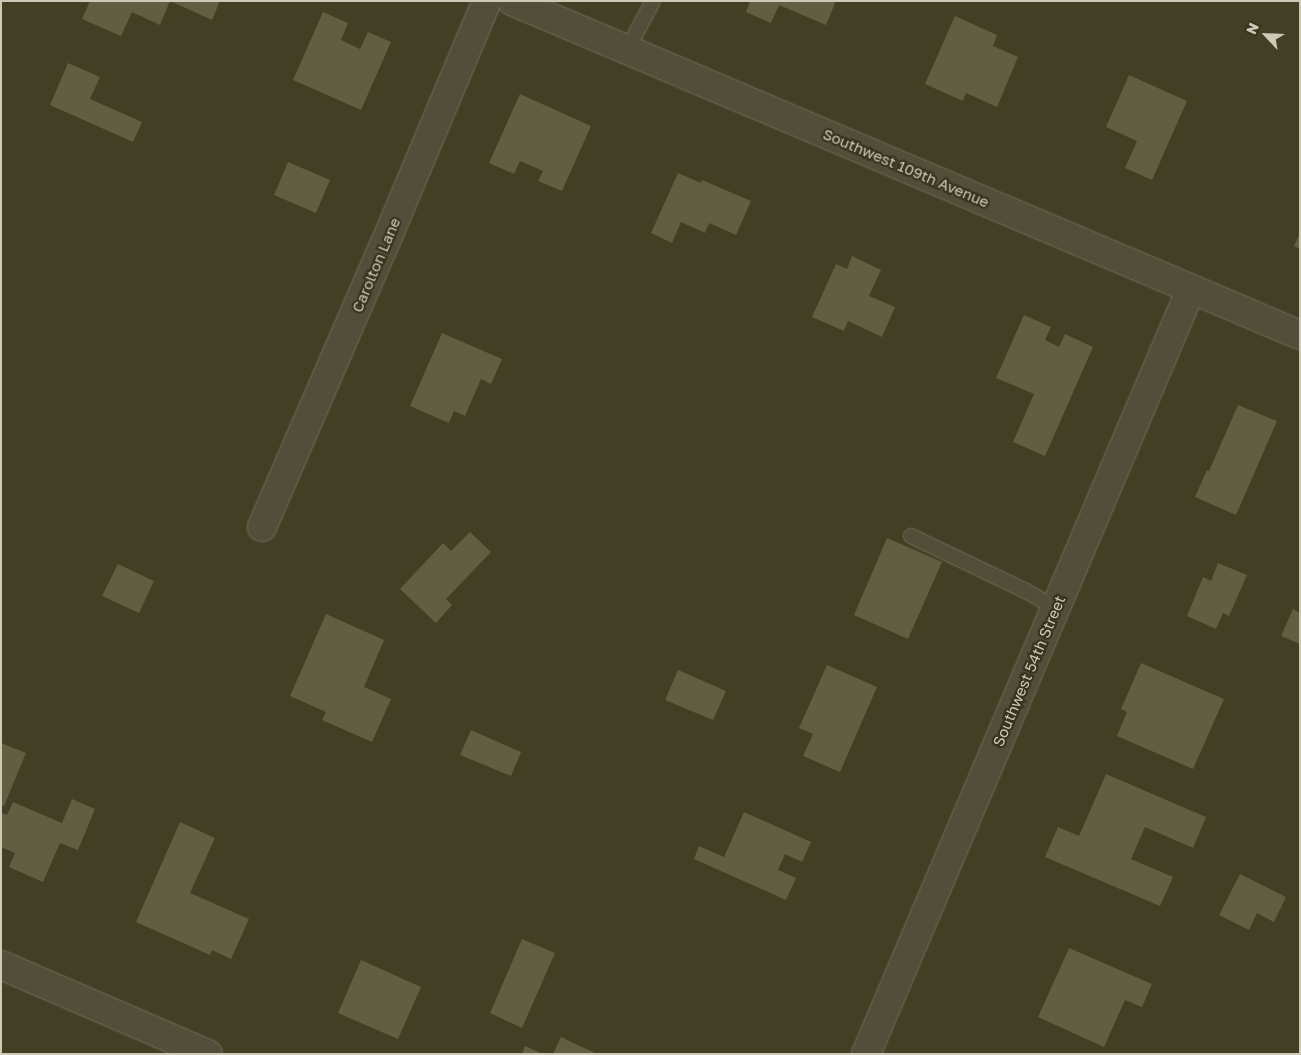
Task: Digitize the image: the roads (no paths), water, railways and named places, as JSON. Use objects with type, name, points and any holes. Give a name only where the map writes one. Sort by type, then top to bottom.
[{"type":"street","name":"Carolton Lane","points":[[262,527],[383,248],[487,1]]},
{"type":"street","name":"Southwest 109th Avenue","points":[[512,1],[1300,335]]},
{"type":"street","name":"Southwest 54th Street","points":[[866,1054],[1191,289]]},
{"type":"street","points":[[1,965],[208,1054]]},
{"type":"lane","points":[[628,50],[653,1]]},
{"type":"lane","points":[[911,536],[1026,591],[1056,608]]}]
